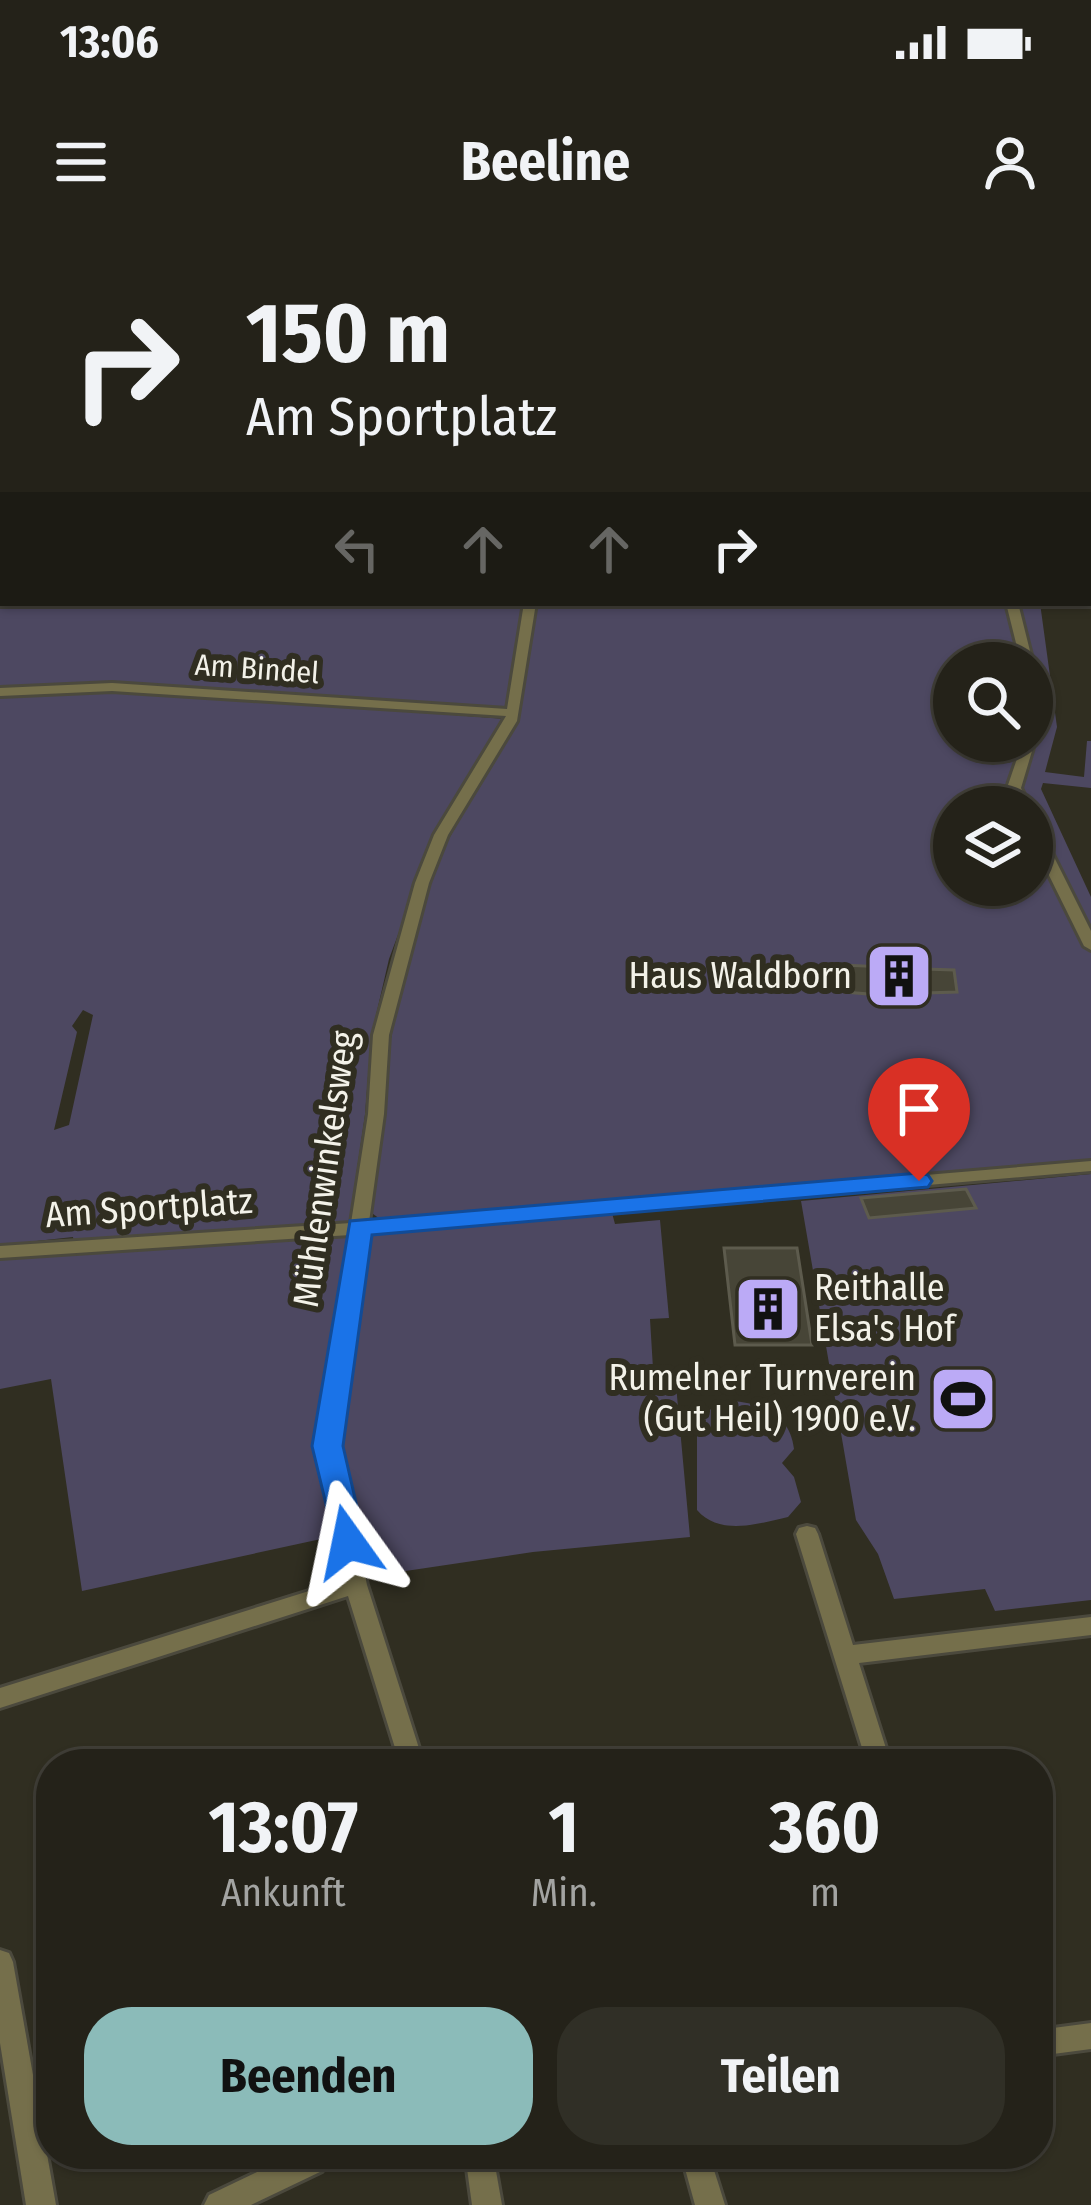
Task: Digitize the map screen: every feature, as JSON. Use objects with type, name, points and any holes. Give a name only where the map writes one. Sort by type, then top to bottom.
[{"type":"street","name":"Mühlenwinkelsweg","points":[[407,1749],[356,1585],[328,1446],[376,1114],[381,1035],[422,883],[441,835],[511,721],[529,606]]},
{"type":"street","points":[[1013,606],[1022,642]]},
{"type":"street","name":"Am Bindel","points":[[0,692],[112,687],[511,712]]},
{"type":"street","points":[[1053,869],[1091,946]]},
{"type":"street","name":"Am Sportplatz","points":[[0,1252],[1091,1166]]},
{"type":"street","points":[[807,1534],[874,1749]]},
{"type":"street","points":[[0,1698],[356,1585]]},
{"type":"street","points":[[845,1655],[1091,1626]]},
{"type":"street","points":[[0,1962],[41,2205]]},
{"type":"street","points":[[1053,2041],[1091,2036]]},
{"type":"street","points":[[218,2205],[295,2169]]},
{"type":"street","points":[[482,2169],[488,2205]]},
{"type":"street","points":[[699,2169],[710,2205]]},
{"type":"shaded area","points":[[0,606],[1040,606],[1045,642],[933,642],[933,762],[1048,762],[1045,772],[1084,777],[1087,741],[1091,741],[1091,788],[1043,783],[933,786],[933,906],[1053,906],[1053,815],[1091,897],[1091,1160],[380,1219],[369,1211],[390,1045],[416,923],[438,860],[519,711],[112,685],[0,690]]},
{"type":"shaded area","points":[[112,689],[506,719],[432,843],[389,959],[371,1037],[365,1115],[316,1447],[335,1536],[82,1591],[51,1379],[0,1389],[0,1257],[75,1248],[73,1237],[0,1245],[0,694]],"holes":[[[83,1010],[93,1015],[69,1125],[54,1130],[77,1032],[72,1026]]]},
{"type":"shaded area","name":"Rumelner Turnverein (Gut Heil) 1900 e.V.","points":[[1091,1174],[1091,1600],[995,1611],[985,1589],[894,1599],[878,1554],[856,1520],[801,1201]]},
{"type":"shaded area","points":[[612,1213],[615,1224],[660,1220],[669,1318],[650,1319],[654,1385],[676,1385],[690,1537],[533,1552],[372,1576],[342,1441],[373,1233]]},
{"type":"shaded area","points":[[731,1401],[764,1408],[787,1427],[794,1449],[782,1463],[794,1477],[801,1502],[788,1517],[728,1525],[697,1510],[697,1434],[702,1413]]},
{"type":"building","name":"Haus Waldborn","points":[[905,961],[924,962],[925,969],[954,970],[957,992],[926,993],[928,999],[845,992],[843,965],[906,968]]},
{"type":"building","points":[[966,1189],[976,1208],[869,1218],[861,1198]]},
{"type":"building","name":"Reithalle Elsa's Hof","points":[[724,1248],[797,1248],[812,1345],[735,1345]]},
{"type":"place","name":"Haus Waldborn","points":[[899,976]]},
{"type":"place","name":"Reithalle Elsa's Hof","points":[[768,1309]]},
{"type":"place","name":"Rumelner Turnverein (Gut Heil) 1900 e.V.","points":[[963,1399]]},
{"type":"route","points":[[348,1542],[328,1446],[359,1227],[919,1181]]}]
